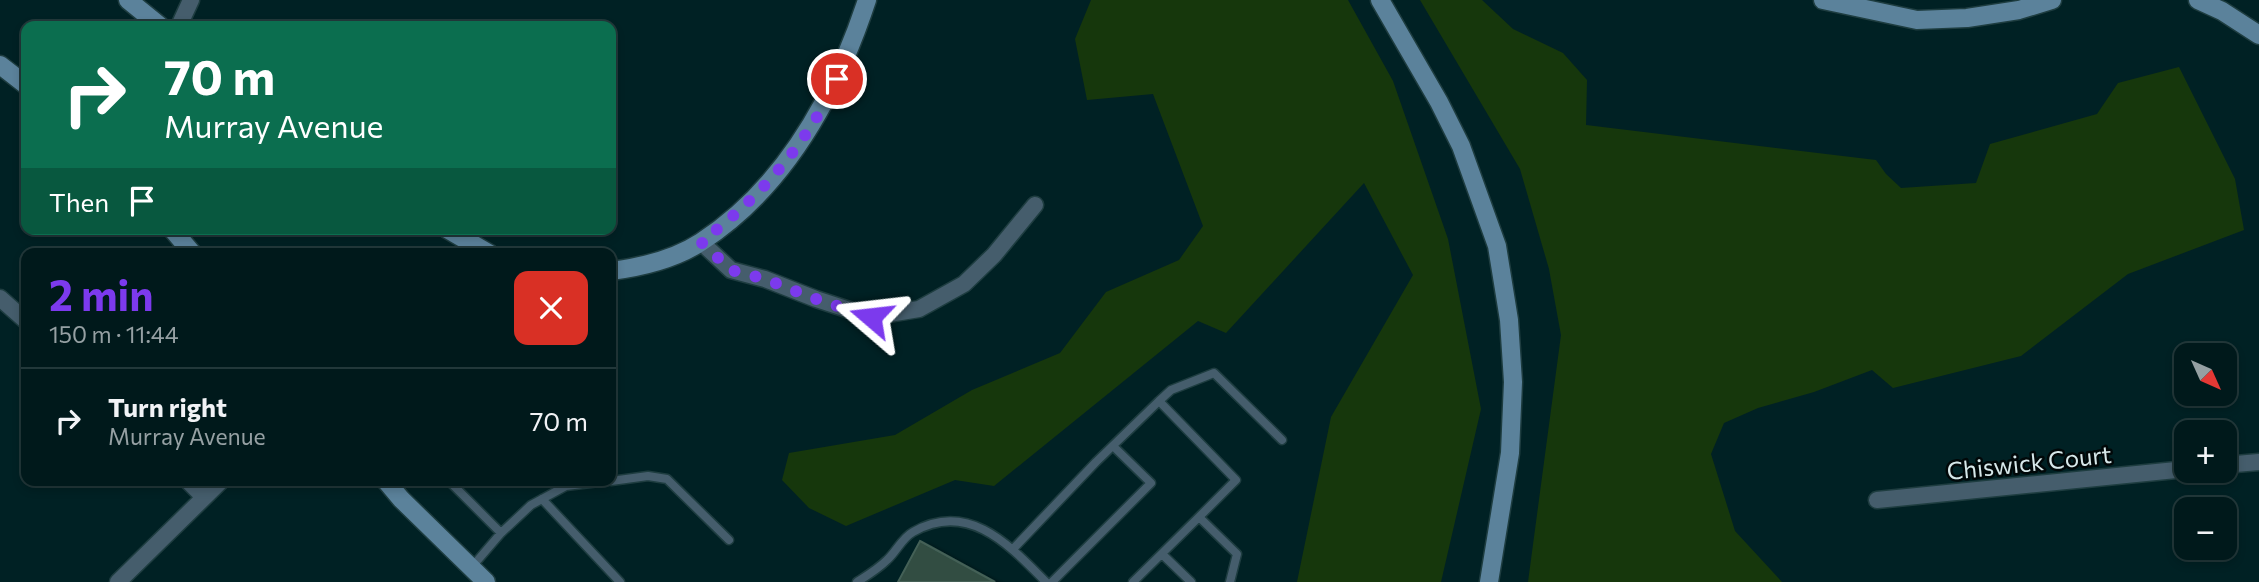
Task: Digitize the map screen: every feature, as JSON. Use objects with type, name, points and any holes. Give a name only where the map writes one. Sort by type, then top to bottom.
[{"type":"street","points":[[128,0],[154,21]]},
{"type":"street","points":[[180,21],[191,0]]},
{"type":"street","points":[[616,270],[656,262],[701,242],[751,201],[794,151],[830,94],[867,0]]},
{"type":"street","points":[[1380,0],[1461,146],[1497,246],[1509,320],[1513,382],[1510,453],[1489,582]]},
{"type":"street","points":[[1823,0],[1917,20],[1967,18],[2019,10],[2052,0]]},
{"type":"street","points":[[2198,0],[2259,34]]},
{"type":"street","points":[[0,65],[21,81]]},
{"type":"street","points":[[701,242],[731,270],[765,279],[873,317],[919,309],[964,284],[993,255],[1035,205]]},
{"type":"street","points":[[457,235],[480,248]]},
{"type":"street","points":[[0,298],[21,317]]},
{"type":"street","points":[[2237,464],[2259,462]]},
{"type":"street","name":"Chiswick Court","points":[[1877,500],[2174,470]]},
{"type":"street","points":[[193,486],[204,497]]},
{"type":"street","points":[[118,582],[215,486]]},
{"type":"street","points":[[390,486],[486,582]]},
{"type":"lane","points":[[1013,549],[1171,390],[1214,373],[1282,440]]},
{"type":"lane","points":[[1133,582],[1236,480],[1159,401]]},
{"type":"lane","points":[[1052,582],[1151,482],[1113,446]]},
{"type":"lane","points":[[616,480],[648,476],[667,479],[729,540]]},
{"type":"lane","points":[[454,486],[501,533]]},
{"type":"lane","points":[[471,568],[501,533],[531,505],[564,486]]},
{"type":"lane","points":[[542,499],[620,582]]},
{"type":"lane","points":[[1199,517],[1237,554],[1230,582]]},
{"type":"lane","points":[[857,582],[888,559],[911,533],[943,523],[975,526],[992,533],[1013,549],[1046,582]]},
{"type":"lane","points":[[1162,554],[1191,582]]},
{"type":"green space","points":[[1091,0],[1348,0],[1393,81],[1448,239],[1481,409],[1441,582],[1297,582],[1331,417],[1413,275],[1364,183],[1226,333],[1198,321],[994,486],[955,480],[846,526],[809,508],[782,480],[789,453],[895,435],[972,390],[1060,353],[1106,292],[1179,260],[1203,226],[1153,94],[1087,100],[1075,39]]},
{"type":"green space","points":[[1420,0],[1482,0],[1513,29],[1563,53],[1587,80],[1586,125],[1876,160],[1901,188],[1976,183],[1990,144],[2097,114],[2118,83],[2179,67],[2235,179],[2244,230],[2128,274],[2021,356],[1893,388],[1872,370],[1814,392],[1758,408],[1724,423],[1711,454],[1735,531],[1782,582],[1528,582],[1561,335],[1549,269],[1520,169]]},
{"type":"building","points":[[920,541],[995,582],[898,582]]},
{"type":"route","points":[[837,79],[813,124],[774,177],[751,201],[701,242],[731,270],[765,279],[871,317]]}]
